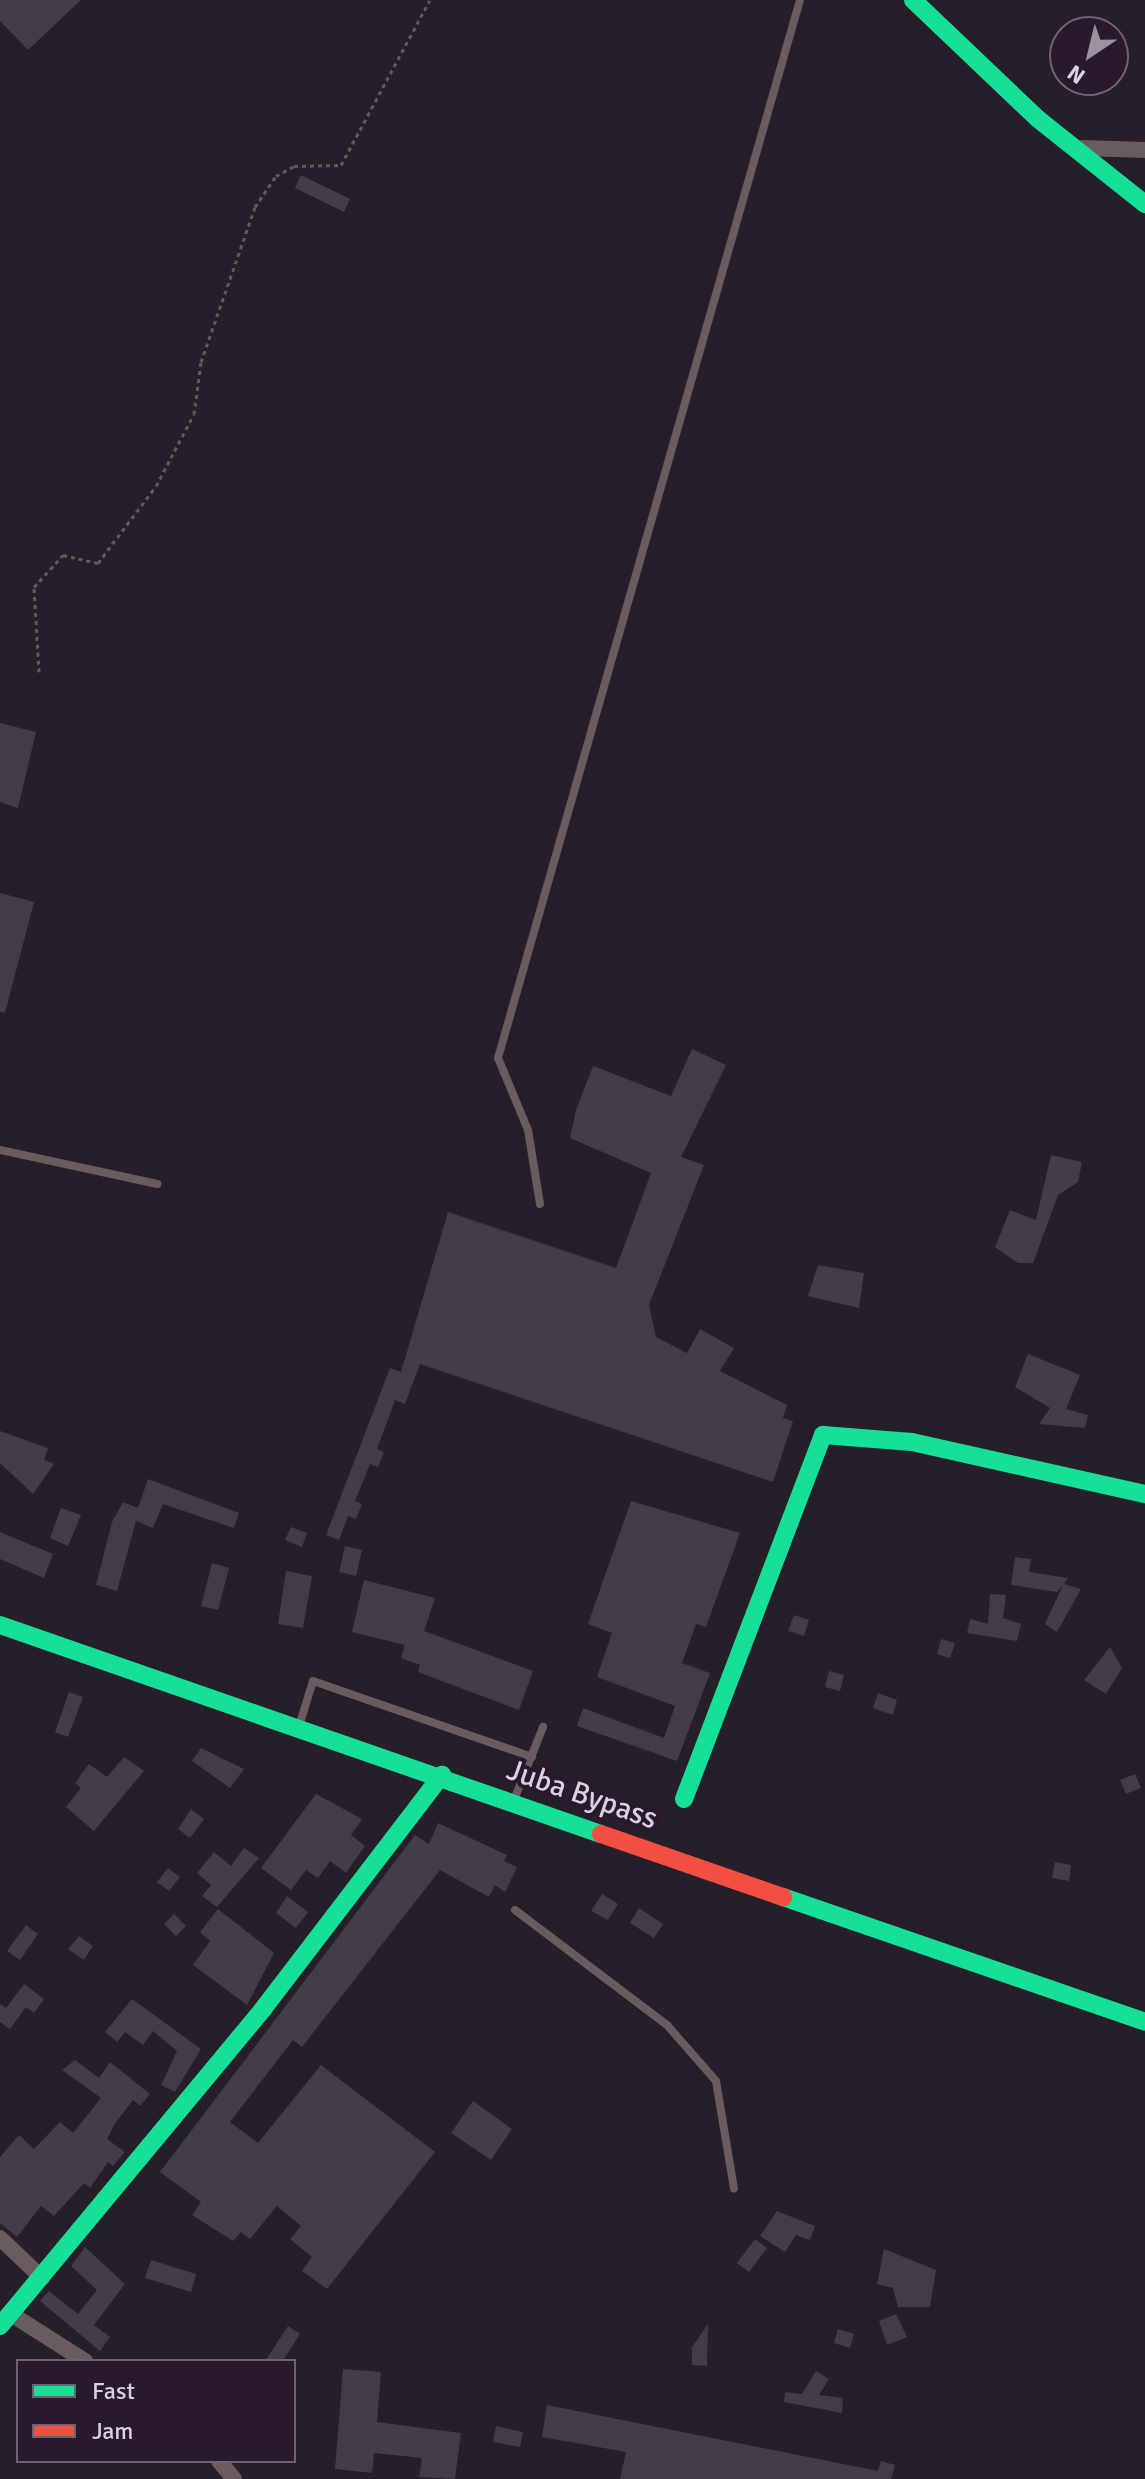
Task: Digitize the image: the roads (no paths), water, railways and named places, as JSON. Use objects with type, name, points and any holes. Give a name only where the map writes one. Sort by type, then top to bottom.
[{"type":"street","points":[[913,0],[1038,119],[1083,148],[1145,204]]},
{"type":"street","points":[[1083,148],[1145,150]]},
{"type":"street","points":[[684,1799],[823,1435],[912,1442],[1145,1494]]},
{"type":"street","name":"Juba Bypass","points":[[0,1625],[442,1775],[1145,2022]]},
{"type":"street","points":[[81,2359],[5,2320],[42,2278],[442,1775]]},
{"type":"street","points":[[0,2238],[42,2278]]},
{"type":"street","points":[[221,2463],[234,2479]]},
{"type":"lane","points":[[540,1204],[528,1130],[498,1058],[800,0]]},
{"type":"lane","points":[[0,1150],[157,1184]]},
{"type":"lane","points":[[298,1728],[313,1681],[532,1757]]},
{"type":"lane","points":[[514,1801],[543,1727]]},
{"type":"lane","points":[[515,1910],[667,2025],[716,2081],[734,2188]]}]
